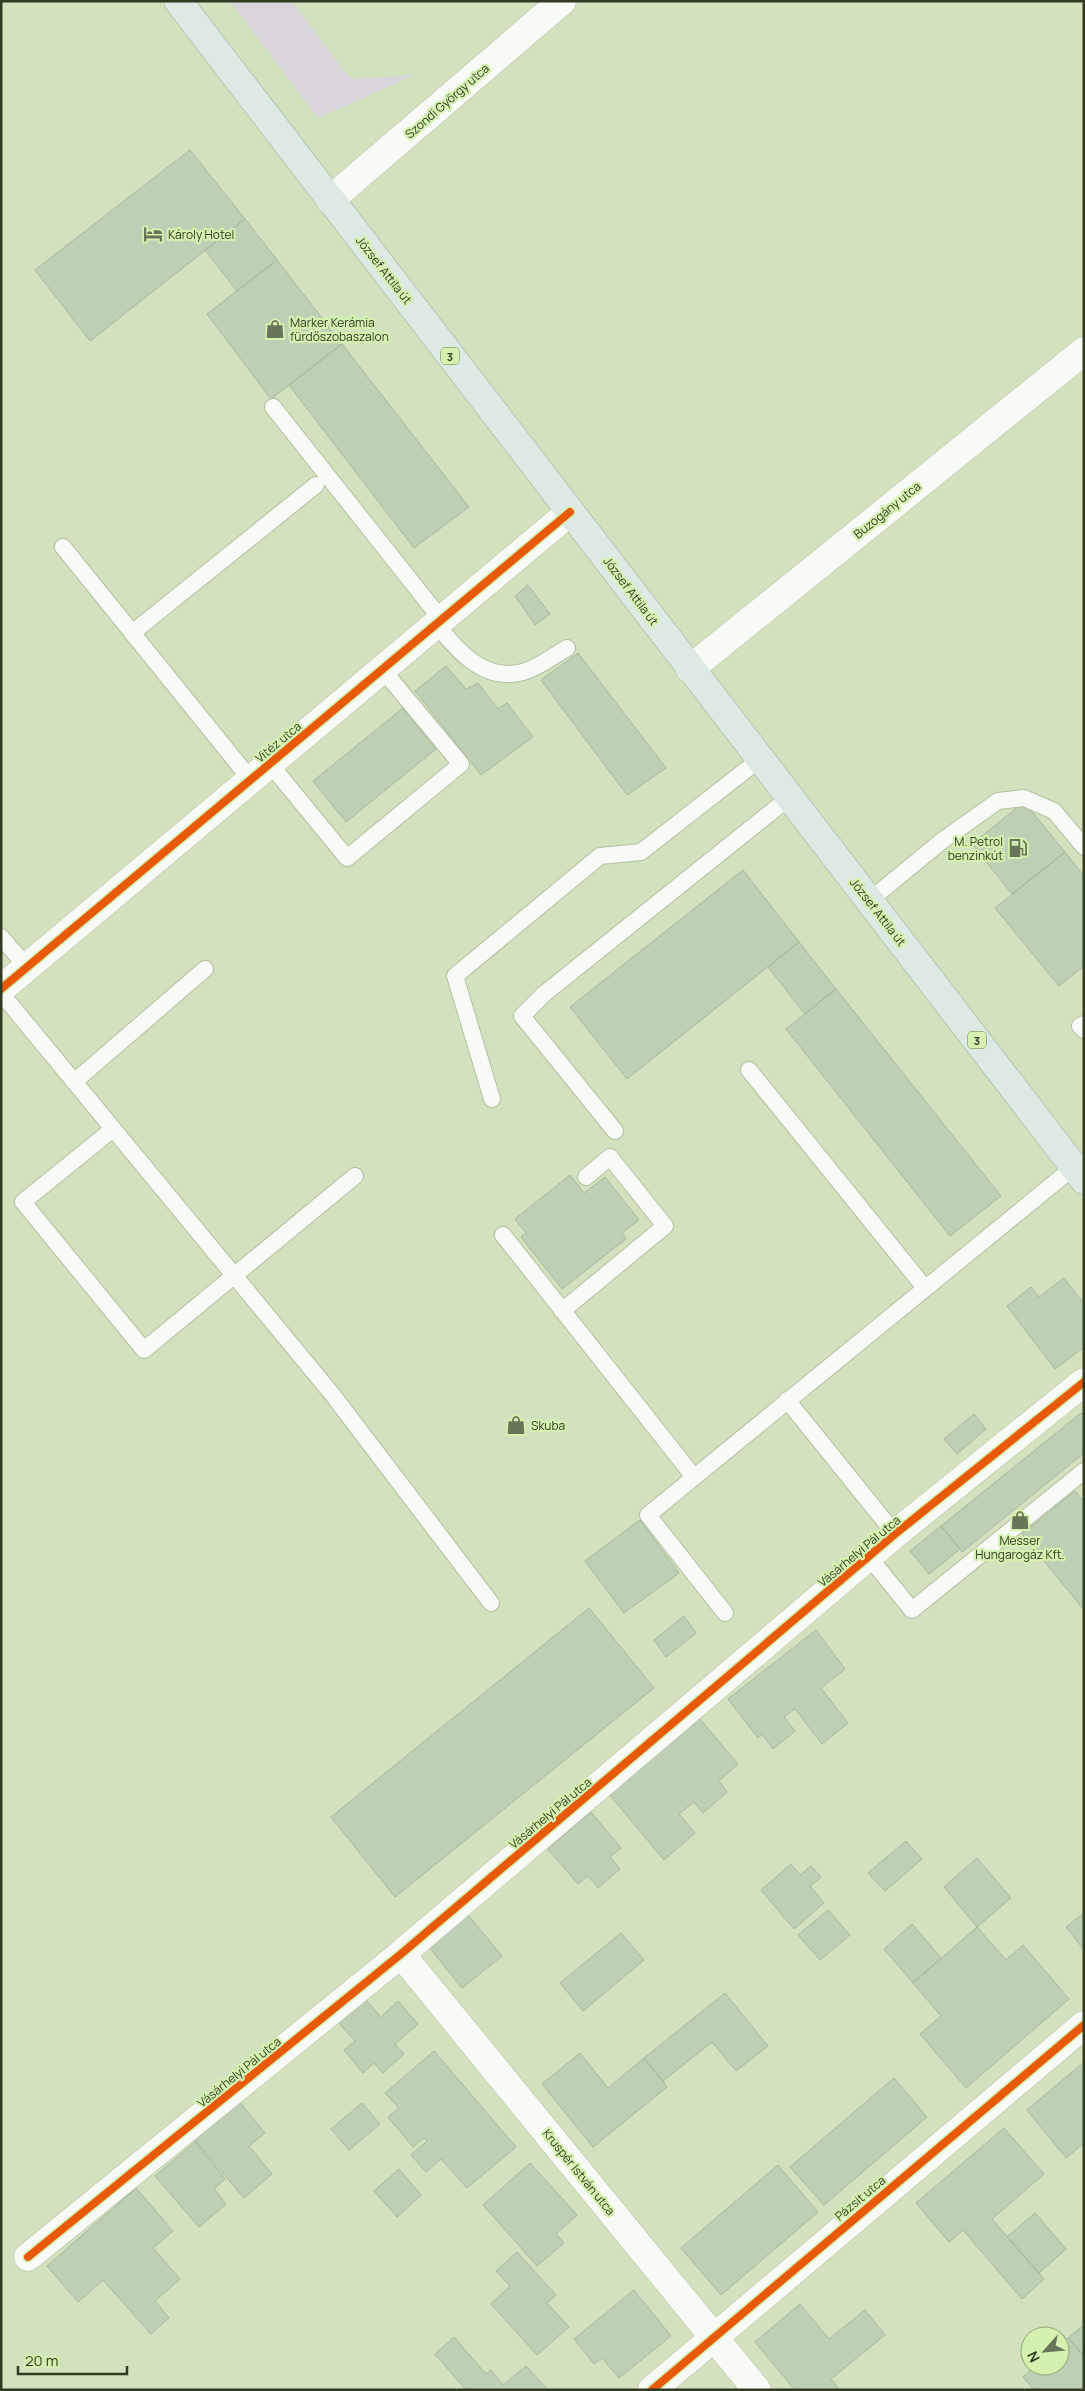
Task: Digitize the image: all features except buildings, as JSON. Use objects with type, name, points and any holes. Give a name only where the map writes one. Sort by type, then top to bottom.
[{"type":"main road","name":"József Attila út","points":[[178,1],[1079,1174]]},
{"type":"street","name":"Szondi György utca","points":[[330,200],[562,1]]},
{"type":"street","name":"Buzogány utca","points":[[690,669],[1084,351]]},
{"type":"street","name":"Vitéz utca","points":[[1,989],[570,512]]},
{"type":"street","name":"Vásárhelyi Pál utca","points":[[28,2258],[401,1954],[895,1534],[1084,1382]]},
{"type":"street","name":"Kruspér István utca","points":[[401,1954],[757,2390]]},
{"type":"street","name":"Pázsit utca","points":[[652,2390],[1084,2025]]},
{"type":"lane","points":[[273,407],[439,622],[457,650],[473,663],[500,673],[512,674],[532,669],[567,648]]},
{"type":"lane","points":[[132,633],[316,485]]},
{"type":"lane","points":[[63,547],[132,633],[260,772],[347,858],[461,764],[382,670]]},
{"type":"lane","points":[[492,1099],[456,976],[600,856],[641,852],[760,759]]},
{"type":"lane","points":[[615,1131],[522,1016],[544,994],[790,797]]},
{"type":"lane","points":[[870,900],[943,840],[998,801],[1024,798],[1054,811],[1084,847]]},
{"type":"lane","points":[[1,937],[26,968]]},
{"type":"lane","points":[[74,1082],[205,969]]},
{"type":"lane","points":[[1,993],[332,1394],[491,1603]]},
{"type":"lane","points":[[1084,1024],[1080,1026],[1084,1030]]},
{"type":"lane","points":[[749,1070],[925,1288]]},
{"type":"lane","points":[[113,1129],[24,1202],[144,1350],[355,1176]]},
{"type":"lane","points":[[562,1311],[665,1226],[610,1157],[586,1177]]},
{"type":"lane","points":[[725,1612],[648,1515],[925,1288],[1079,1174]]},
{"type":"lane","points":[[503,1236],[694,1477]]},
{"type":"lane","points":[[787,1400],[895,1534]]},
{"type":"lane","points":[[869,1556],[912,1610],[1084,1471]]},
{"type":"shaded area","points":[[230,1],[291,1],[351,79],[415,75],[318,118]]},
{"type":"cycle path","points":[[1,989],[570,512]]},
{"type":"cycle path","points":[[28,2257],[401,1954],[895,1534],[1084,1382]]},
{"type":"cycle path","points":[[652,2390],[1084,2025]]},
{"type":"place","name":"Károly Hotel","points":[[153,234]]},
{"type":"place","name":"Marker Kerámia fürdőszobaszalon","points":[[275,329]]},
{"type":"place","name":"M. Petrol benzinkút","points":[[1018,848]]},
{"type":"place","name":"Skuba","points":[[516,1425]]},
{"type":"place","name":"Messer Hungarogáz Kft.","points":[[1020,1520]]}]
